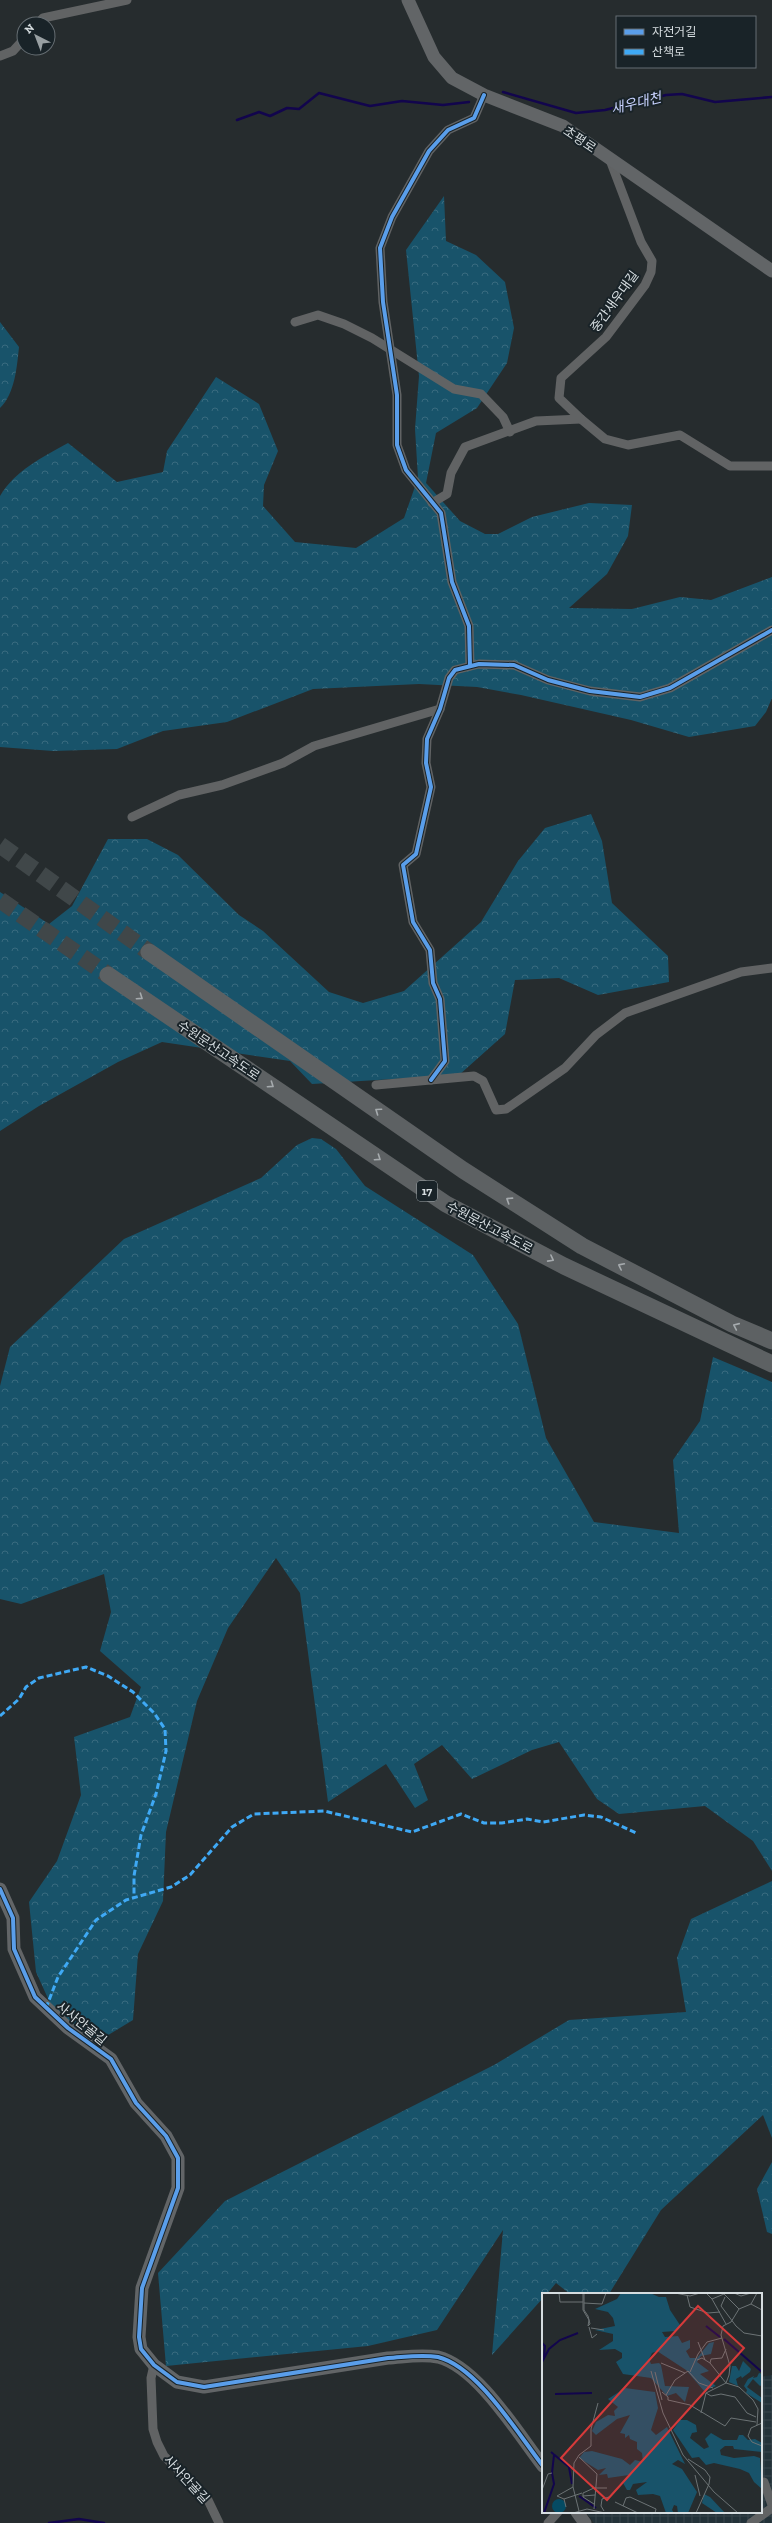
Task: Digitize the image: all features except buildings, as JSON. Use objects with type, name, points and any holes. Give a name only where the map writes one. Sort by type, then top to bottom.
[{"type":"highway","points":[[149,952],[463,1170],[582,1246],[732,1324],[772,1341]]},
{"type":"highway","name":"수원문산고속도로","points":[[108,975],[446,1204],[564,1266],[772,1364]]},
{"type":"street","points":[[52,16],[127,0]]},
{"type":"street","name":"초평로","points":[[408,0],[434,57],[452,78],[484,95],[563,126],[772,271]]},
{"type":"street","points":[[0,56],[13,51],[16,47]]},
{"type":"street","points":[[470,666],[469,626],[452,582],[441,513],[406,470],[397,445],[397,395],[384,302],[380,248],[392,217],[429,151],[448,130],[474,118],[484,95]]},
{"type":"street","name":"중간새우대길","points":[[582,419],[559,398],[561,378],[606,337],[644,285],[651,272],[652,261],[641,242],[610,160]]},
{"type":"street","points":[[295,322],[318,315],[344,324],[372,338],[390,351],[454,389],[482,394],[503,417],[510,432]]},
{"type":"street","points":[[432,503],[447,494],[451,473],[465,447],[510,432],[536,421],[582,419],[605,439],[628,445],[680,435],[730,466],[772,466]]},
{"type":"street","points":[[431,1080],[445,1061],[440,1000],[433,982],[430,950],[413,922],[403,865],[416,854],[431,787],[426,763],[427,739],[440,709],[449,678],[455,670],[470,666],[514,665],[548,680],[590,691],[640,697],[670,688],[772,630]]},
{"type":"street","points":[[132,817],[179,795],[222,785],[283,763],[314,746],[440,709]]},
{"type":"street","points":[[376,1084],[474,1076],[483,1081],[496,1110],[506,1109],[565,1068],[596,1035],[625,1013],[741,972],[772,968]]},
{"type":"street","name":"사사안골길","points":[[0,1889],[14,1918],[14,1949],[35,1997],[68,2028],[111,2059],[136,2103],[166,2136],[178,2158],[178,2188],[142,2288],[139,2337],[141,2349],[154,2365],[151,2378],[153,2429],[157,2442],[164,2456],[207,2498],[219,2523]]},
{"type":"street","points":[[154,2365],[177,2382],[204,2387],[388,2358],[416,2355],[438,2358],[464,2369],[483,2388],[542,2465]]},
{"type":"street","points":[[764,2482],[772,2505]]},
{"type":"street","points":[[751,2523],[772,2508]]},
{"type":"street","points":[[548,2523],[557,2513]]},
{"type":"street","points":[[578,2513],[585,2523]]},
{"type":"shaded area","points":[[772,2375],[772,2523],[594,2523],[587,2513],[762,2513],[762,2377]]},
{"type":"green space","points":[[444,196],[446,241],[476,255],[505,282],[514,328],[507,363],[477,408],[436,433],[426,483],[460,521],[485,534],[498,534],[532,517],[589,503],[632,505],[628,536],[607,574],[569,608],[632,609],[680,597],[711,600],[772,577],[772,698],[766,712],[755,726],[689,737],[631,720],[521,695],[477,687],[419,684],[313,689],[227,722],[163,731],[117,749],[53,751],[0,747],[0,496],[6,487],[21,472],[48,454],[68,443],[117,482],[163,472],[167,451],[216,377],[259,404],[278,451],[264,485],[263,506],[295,542],[356,548],[404,518],[418,478],[415,429],[419,376],[406,250]]},
{"type":"green space","points":[[0,322],[19,347],[12,388],[5,402],[0,408]]},
{"type":"green space","points":[[591,814],[602,841],[612,903],[668,956],[669,982],[598,995],[559,978],[515,980],[505,1034],[459,1075],[312,1084],[290,1061],[162,1042],[118,1062],[39,1106],[0,1131],[0,892],[49,924],[72,906],[108,839],[147,839],[178,855],[239,915],[263,931],[329,992],[363,1003],[404,991],[481,922],[518,861],[545,828]]},
{"type":"green space","points":[[312,1138],[321,1139],[336,1149],[365,1186],[473,1255],[518,1324],[546,1438],[594,1522],[679,1533],[673,1460],[700,1421],[713,1357],[772,1382],[772,1871],[753,1841],[705,1806],[619,1814],[597,1799],[559,1742],[532,1750],[472,1779],[442,1745],[414,1764],[428,1800],[415,1808],[386,1764],[328,1802],[300,1593],[276,1558],[228,1628],[197,1701],[166,1832],[163,1901],[138,1954],[133,2020],[100,2040],[55,2014],[36,1972],[29,1902],[57,1861],[81,1795],[74,1737],[130,1717],[141,1687],[100,1651],[111,1612],[104,1574],[21,1604],[0,1599],[0,1386],[10,1347],[124,1239],[261,1178],[297,1145]]},
{"type":"green space","points":[[772,1881],[772,2138],[763,2115],[661,2210],[610,2293],[569,2293],[556,2283],[548,2293],[542,2293],[542,2299],[492,2355],[503,2230],[437,2330],[368,2346],[166,2366],[158,2273],[225,2201],[494,2065],[569,2020],[686,2012],[677,1958],[691,1919]]},
{"type":"green space","points":[[772,2162],[772,2234],[767,2232],[757,2189]]},
{"type":"waterway","name":"새우대천","points":[[503,92],[576,113],[605,110],[666,95],[682,94],[715,102],[772,97]]},
{"type":"waterway","name":"새우대천","points":[[237,120],[259,112],[270,116],[287,108],[299,109],[319,93],[370,106],[402,101],[443,105],[469,102]]},
{"type":"waterway","points":[[49,2523],[79,2519],[104,2523]]},
{"type":"tunnel","points":[[0,845],[149,952]]},
{"type":"tunnel","points":[[0,900],[108,975]]},
{"type":"marked path","points":[[0,1716],[19,1699],[26,1687],[39,1678],[86,1667],[108,1676],[133,1692],[154,1713],[165,1729],[166,1751],[156,1794],[141,1835],[134,1876],[134,1898]]},
{"type":"marked path","points":[[46,2008],[58,1977],[96,1920],[126,1900],[171,1887],[190,1875],[232,1827],[254,1814],[324,1811],[412,1832],[461,1814],[484,1823],[502,1823],[527,1819],[543,1822],[584,1815],[601,1817],[636,1833]]},
{"type":"cycle path","points":[[470,666],[469,626],[452,582],[441,513],[406,470],[397,445],[397,395],[383,302],[380,248],[392,217],[429,151],[448,130],[474,118],[484,95]]},
{"type":"cycle path","points":[[431,1080],[445,1061],[440,999],[433,983],[430,950],[413,922],[403,865],[416,854],[431,787],[426,763],[427,739],[440,709],[449,678],[455,670],[479,664],[514,665],[548,680],[590,691],[640,697],[670,688],[772,630]]},
{"type":"cycle path","points":[[0,1889],[13,1918],[14,1949],[35,1997],[68,2028],[111,2059],[136,2103],[166,2136],[178,2158],[178,2188],[142,2288],[139,2337],[141,2349],[154,2365],[177,2382],[204,2387],[388,2358],[419,2356],[438,2357],[453,2363],[482,2387],[496,2403],[542,2465]]}]
